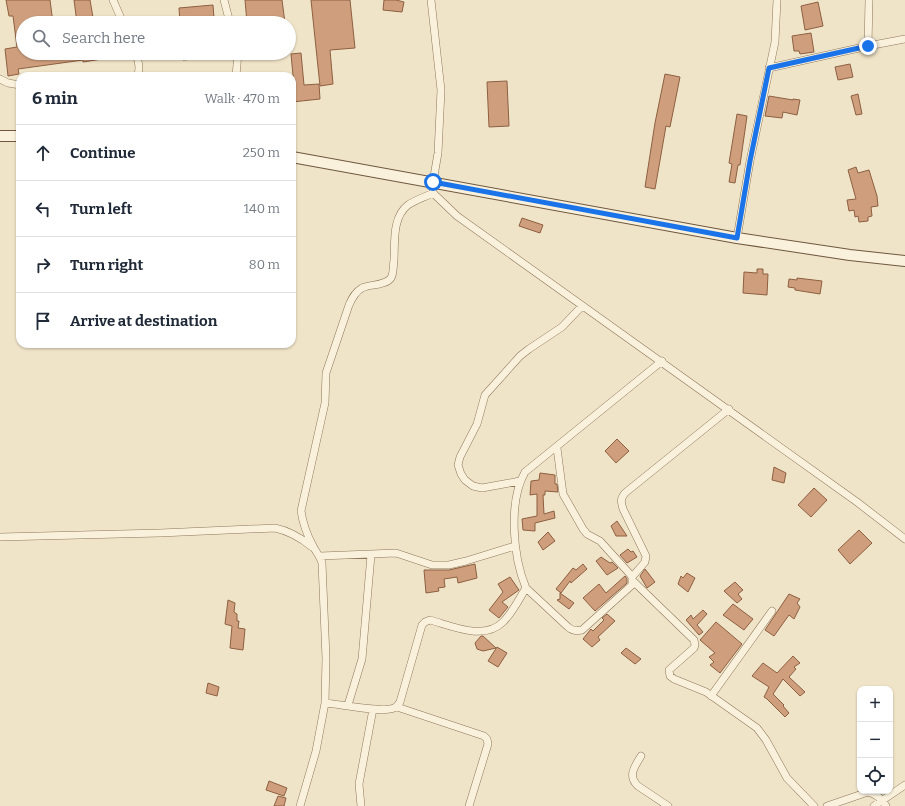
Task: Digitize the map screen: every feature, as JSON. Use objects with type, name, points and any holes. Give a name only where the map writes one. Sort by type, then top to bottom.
[{"type":"street","points":[[113,0],[120,16]]},
{"type":"street","points":[[224,0],[228,16]]},
{"type":"street","points":[[431,0],[441,90],[438,153],[433,182],[433,193],[457,216],[627,338],[662,361],[857,502],[905,539]]},
{"type":"street","points":[[737,238],[750,161],[775,42],[777,0]]},
{"type":"street","points":[[868,46],[869,0]]},
{"type":"street","points":[[769,68],[905,39]]},
{"type":"street","points":[[138,60],[138,72]]},
{"type":"street","points":[[236,72],[237,60]]},
{"type":"street","points":[[0,79],[8,83],[16,84]]},
{"type":"street","points":[[0,136],[16,136]]},
{"type":"street","points":[[296,158],[737,238],[850,256],[905,261]]},
{"type":"street","points":[[300,806],[316,751],[325,703],[326,658],[322,563],[320,556],[314,548],[302,522],[301,512],[325,403],[326,373],[334,353],[349,304],[354,295],[361,289],[387,282],[391,278],[393,271],[396,229],[402,210],[433,193]]},
{"type":"street","points":[[520,481],[482,488],[473,486],[465,480],[461,474],[458,465],[460,457],[477,424],[485,395],[520,356],[529,348],[562,327],[582,306]]},
{"type":"street","points":[[662,361],[557,448],[531,466],[525,472],[520,481],[516,502],[515,546],[521,577],[526,588],[572,630],[582,630],[632,585],[632,579],[645,562],[646,556],[623,508],[621,502],[622,497],[631,488],[729,410]]},
{"type":"street","points":[[557,448],[565,501],[587,534],[600,541],[632,579],[694,640],[694,648],[669,670],[670,676],[700,689],[757,728],[766,740],[787,778],[814,806]]},
{"type":"street","points":[[0,537],[160,533],[275,528],[286,530],[301,538],[314,548]]},
{"type":"street","points":[[320,556],[396,553],[432,564],[448,565],[515,546]]},
{"type":"street","points":[[348,705],[362,659],[371,555]]},
{"type":"street","points":[[397,707],[400,702],[422,625],[425,622],[430,620],[475,632],[495,628],[503,622],[526,588]]},
{"type":"street","points":[[711,696],[772,611]]},
{"type":"street","points":[[325,703],[373,709],[392,709],[397,707],[484,736],[487,739],[488,744],[469,806]]},
{"type":"street","points":[[361,806],[359,784],[373,709]]},
{"type":"street","points":[[641,756],[633,770],[632,776],[634,783],[668,806]]},
{"type":"street","points":[[874,806],[884,803],[905,785]]},
{"type":"street","points":[[828,806],[868,792],[874,793],[884,803]]},
{"type":"building","points":[[6,0],[50,0],[52,16],[16,16],[16,39],[13,16],[9,16]]},
{"type":"building","points":[[74,0],[90,0],[93,16],[76,16]]},
{"type":"building","points":[[245,0],[282,0],[284,16],[246,16]]},
{"type":"building","points":[[311,0],[350,0],[355,48],[330,50],[333,84],[320,86]]},
{"type":"building","points":[[384,0],[404,2],[402,12],[383,10]]},
{"type":"building","points":[[818,2],[823,26],[805,30],[801,6]]},
{"type":"building","points":[[213,5],[214,16],[180,16],[179,8]]},
{"type":"building","points":[[811,33],[814,52],[800,54],[799,51],[794,51],[792,36]]},
{"type":"building","points":[[16,47],[16,60],[83,60],[18,69],[19,72],[16,72],[16,75],[8,76],[5,49]]},
{"type":"building","points":[[301,53],[304,85],[319,84],[320,99],[296,102],[296,72],[293,72],[292,60],[296,60],[296,54]]},
{"type":"building","points":[[83,60],[96,60],[83,62]]},
{"type":"building","points":[[850,64],[853,77],[838,80],[835,67]]},
{"type":"building","points":[[665,74],[680,77],[670,127],[666,126],[655,189],[645,187],[655,123]]},
{"type":"building","points":[[507,81],[509,126],[489,127],[487,82]]},
{"type":"building","points":[[858,94],[862,114],[856,115],[851,96]]},
{"type":"building","points":[[769,96],[800,100],[797,115],[783,112],[782,118],[765,116]]},
{"type":"building","points":[[737,114],[747,116],[740,165],[738,165],[735,183],[729,182],[732,164],[729,163]]},
{"type":"building","points":[[856,167],[858,173],[869,170],[877,196],[878,206],[871,207],[872,216],[868,217],[868,221],[859,222],[858,216],[855,217],[854,210],[849,211],[847,200],[856,199],[848,170]]},
{"type":"building","points":[[522,218],[543,225],[540,233],[519,226]]},
{"type":"building","points":[[757,269],[763,269],[763,274],[768,274],[767,295],[743,293],[744,272],[757,273]]},
{"type":"building","points":[[797,278],[822,281],[820,294],[795,290],[795,288],[788,287],[789,279],[797,280]]},
{"type":"building","points":[[617,439],[629,451],[616,463],[605,451]]},
{"type":"building","points":[[774,467],[786,473],[784,483],[772,480]]},
{"type":"building","points":[[540,473],[555,475],[555,484],[557,484],[558,492],[545,491],[545,495],[543,495],[544,514],[554,511],[555,518],[535,523],[535,531],[523,530],[522,519],[537,516],[537,494],[530,495],[531,481],[539,480]]},
{"type":"building","points":[[814,488],[827,500],[811,517],[798,505]]},
{"type":"building","points":[[617,521],[627,536],[616,536],[611,526]]},
{"type":"building","points":[[859,530],[872,543],[850,564],[838,550]]},
{"type":"building","points":[[548,532],[555,541],[543,550],[538,542]]},
{"type":"building","points":[[628,549],[631,552],[633,551],[637,557],[627,563],[620,555]]},
{"type":"building","points":[[601,557],[610,563],[612,562],[618,568],[607,575],[596,561]]},
{"type":"building","points":[[475,564],[477,578],[458,583],[457,577],[444,579],[445,587],[438,588],[439,591],[426,593],[424,570],[449,570]]},
{"type":"building","points":[[583,564],[587,569],[571,583],[570,581],[561,593],[556,589],[573,568],[576,570]]},
{"type":"building","points":[[645,569],[655,582],[647,588],[640,576]]},
{"type":"building","points":[[687,573],[695,578],[688,592],[678,584],[681,576],[683,578]]},
{"type":"building","points":[[625,576],[627,583],[595,611],[583,598],[599,584],[606,593]]},
{"type":"building","points":[[510,577],[519,590],[502,602],[508,607],[499,618],[489,610],[503,592],[498,584]]},
{"type":"building","points":[[735,582],[743,590],[738,594],[742,599],[737,603],[724,591]]},
{"type":"building","points":[[560,593],[574,603],[569,609],[557,600],[560,599]]},
{"type":"building","points":[[789,594],[800,599],[797,603],[800,607],[794,619],[789,615],[774,636],[765,630]]},
{"type":"building","points":[[228,600],[235,603],[234,612],[237,614],[237,621],[239,621],[238,628],[245,629],[243,650],[230,648],[232,626],[225,624]]},
{"type":"building","points":[[733,604],[753,619],[744,630],[723,615]]},
{"type":"building","points":[[703,610],[707,614],[697,625],[703,632],[699,635],[686,620],[691,615],[693,619]]},
{"type":"building","points":[[607,614],[615,621],[598,637],[600,640],[592,647],[583,639],[591,629],[593,631],[604,620],[602,618]]},
{"type":"building","points":[[716,622],[742,644],[720,673],[710,665],[714,662],[709,657],[715,653],[700,640]]},
{"type":"building","points":[[481,636],[483,636],[496,648],[483,651],[477,649],[475,643]]},
{"type":"building","points":[[497,647],[507,653],[498,667],[488,661]]},
{"type":"building","points":[[626,648],[641,659],[635,664],[621,653]]},
{"type":"building","points":[[793,656],[800,663],[794,667],[796,669],[789,677],[805,692],[800,696],[783,679],[773,694],[784,705],[783,706],[789,713],[785,717],[764,697],[769,687],[752,676],[763,663],[777,673]]},
{"type":"building","points":[[208,683],[219,687],[217,696],[206,693]]},
{"type":"building","points":[[269,781],[287,788],[284,796],[266,790]]},
{"type":"building","points":[[278,796],[286,798],[284,806],[274,806]]},
{"type":"route","points":[[433,182],[545,204],[737,238],[750,161],[769,68],[868,46]]}]
